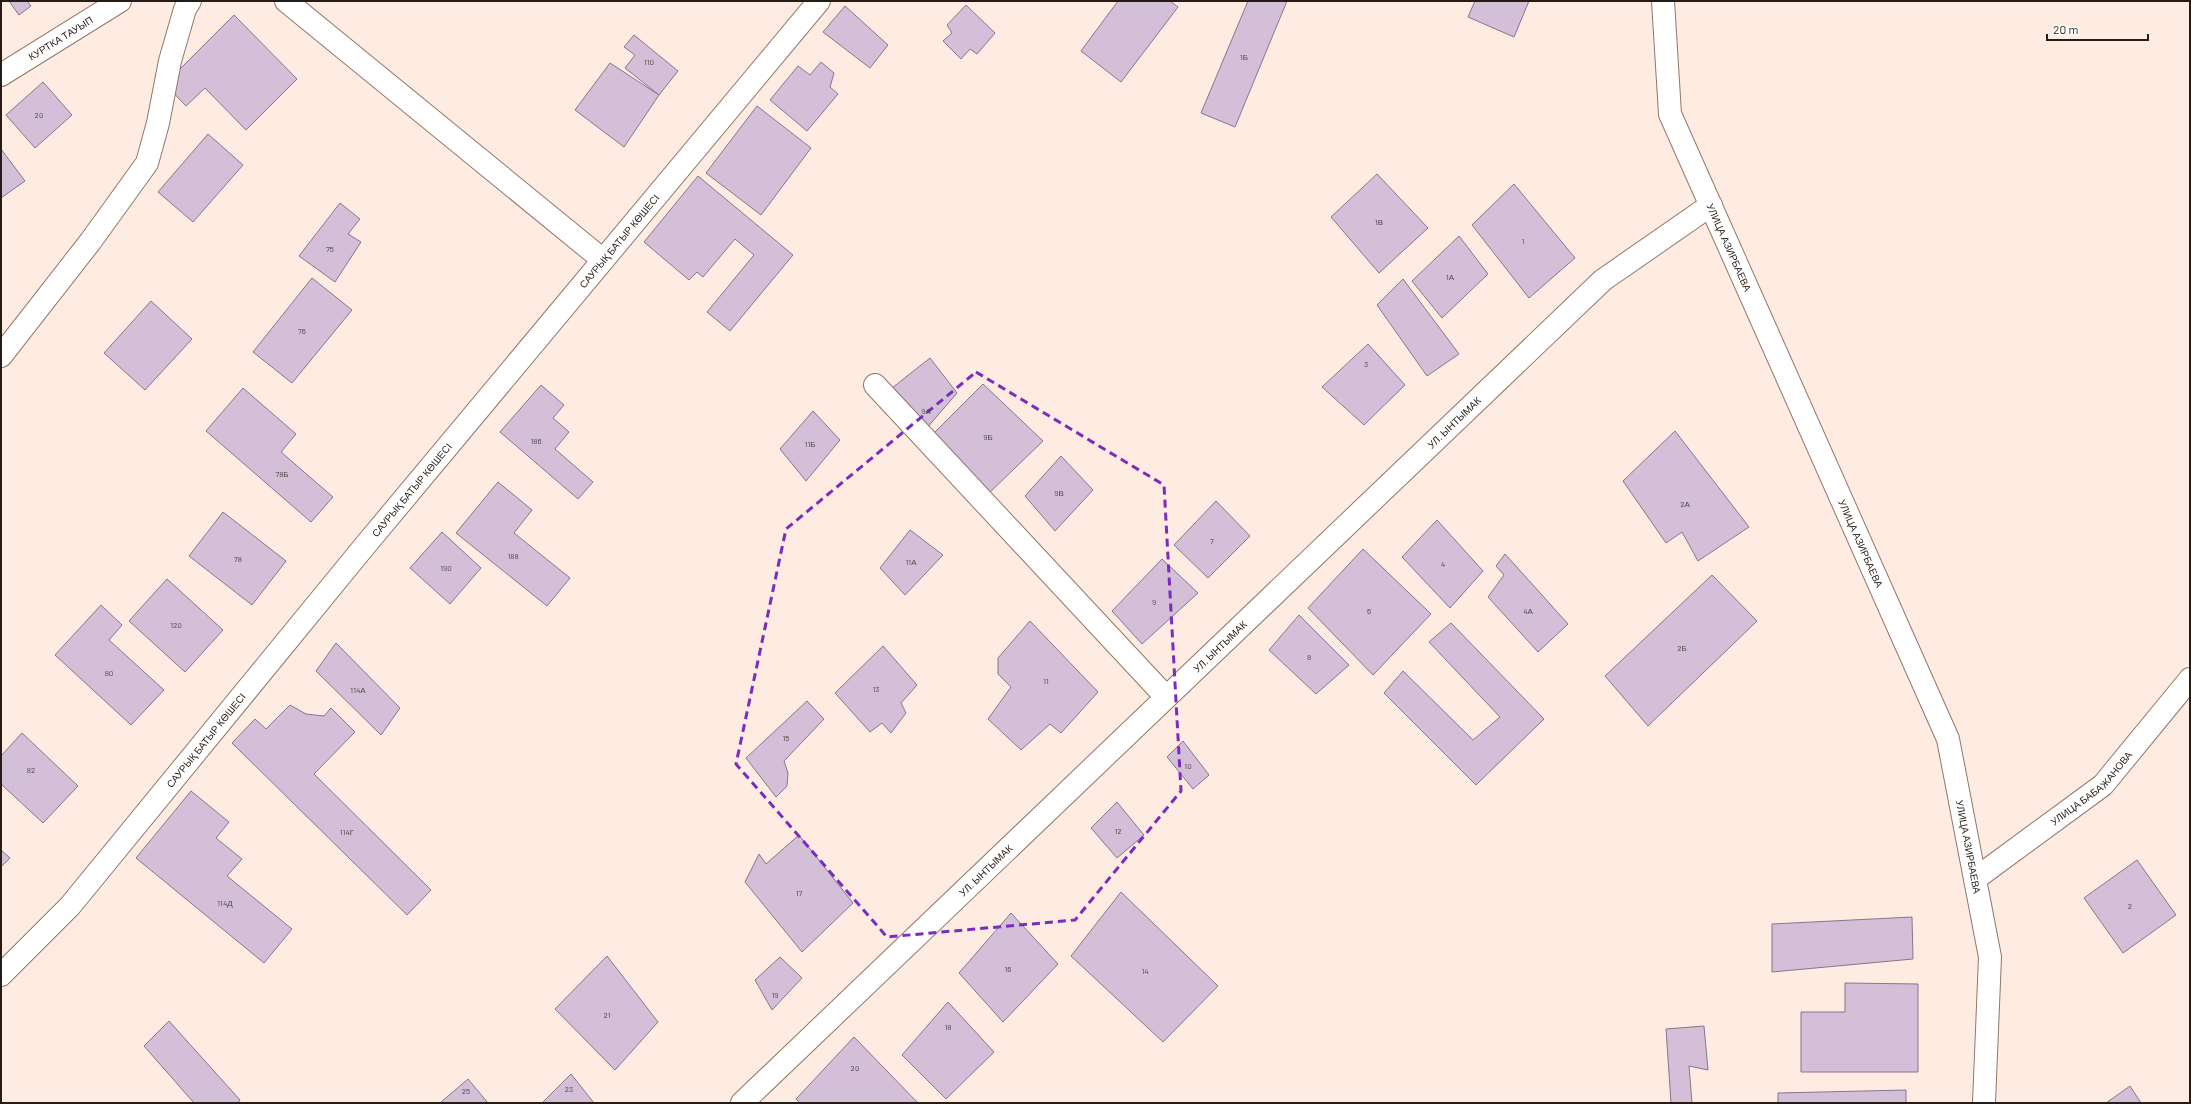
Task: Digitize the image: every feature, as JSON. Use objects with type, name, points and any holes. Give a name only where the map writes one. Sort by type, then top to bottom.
[{"type":"street","name":"КУРТКА ТАУЫП","points":[[1,75],[120,1]]},
{"type":"street","points":[[1,356],[90,242],[147,163],[158,123],[170,61],[186,9],[190,1]]},
{"type":"street","points":[[286,1],[603,260]]},
{"type":"street","name":"САУРЫҚ БАТЫР КӨШЕСІ","points":[[1,975],[70,906],[358,554],[819,1]]},
{"type":"street","name":"УЛИЦА АЗИРБАЕВА","points":[[1663,1],[1670,114],[1948,739],[1990,957],[1984,1103]]},
{"type":"street","name":"УЛ. ЫНТЫМАК","points":[[755,1099],[1166,698],[1603,280],[1711,205]]},
{"type":"street","points":[[875,385],[1166,698]]},
{"type":"street","name":"УЛИЦА БАБАЖАНОВА","points":[[1975,879],[2103,785],[2190,679]]},
{"type":"highlighted area","points":[[976,372],[1164,485],[1181,791],[1075,920],[887,937],[736,764],[786,529]]},
{"type":"building","points":[[9,1],[27,1],[31,6],[19,15]]},
{"type":"building","points":[[1118,1],[1170,1],[1178,7],[1121,82],[1081,51]]},
{"type":"building","points":[[1248,1],[1287,1],[1235,127],[1201,113]]},
{"type":"building","points":[[1475,1],[1529,1],[1514,37],[1468,17]]},
{"type":"building","points":[[966,5],[995,33],[977,54],[970,49],[961,59],[943,41],[952,33],[947,25]]},
{"type":"building","points":[[845,6],[888,45],[870,68],[823,32]]},
{"type":"building","points":[[234,15],[297,79],[246,130],[205,88],[186,106],[165,84]]},
{"type":"building","points":[[634,35],[678,71],[659,95],[625,68],[635,55],[624,47]]},
{"type":"building","points":[[821,62],[834,73],[830,87],[838,94],[807,131],[770,100],[798,66],[810,75]]},
{"type":"building","points":[[610,63],[659,95],[624,147],[575,110]]},
{"type":"building","points":[[43,82],[72,115],[35,148],[6,115]]},
{"type":"building","points":[[757,106],[811,148],[761,215],[706,173]]},
{"type":"building","points":[[208,134],[243,165],[193,222],[158,192]]},
{"type":"building","points":[[1,149],[25,181],[1,198]]},
{"type":"building","points":[[1377,174],[1428,228],[1379,273],[1331,217]]},
{"type":"building","points":[[698,176],[793,255],[730,331],[707,312],[754,255],[735,239],[703,277],[697,272],[689,280],[644,242]]},
{"type":"building","points":[[1514,184],[1575,258],[1529,298],[1472,225]]},
{"type":"building","points":[[340,203],[360,219],[348,234],[361,242],[335,282],[299,256]]},
{"type":"building","points":[[1459,236],[1488,274],[1442,318],[1412,281]]},
{"type":"building","points":[[312,278],[352,310],[292,383],[253,352]]},
{"type":"building","points":[[1403,279],[1459,354],[1427,376],[1377,305]]},
{"type":"building","points":[[151,301],[192,339],[145,390],[104,353]]},
{"type":"building","points":[[1368,344],[1405,385],[1364,425],[1322,387]]},
{"type":"building","points":[[930,358],[957,393],[926,429],[892,388]]},
{"type":"building","points":[[983,384],[1043,441],[987,495],[934,433]]},
{"type":"building","points":[[541,385],[564,405],[553,418],[569,432],[555,449],[593,482],[578,499],[500,432]]},
{"type":"building","points":[[243,388],[296,434],[281,452],[333,497],[311,522],[206,431]]},
{"type":"building","points":[[813,411],[840,440],[806,481],[780,449]]},
{"type":"building","points":[[1675,431],[1749,527],[1698,561],[1682,532],[1666,543],[1623,481]]},
{"type":"building","points":[[1061,456],[1093,490],[1055,531],[1025,496]]},
{"type":"building","points":[[498,482],[532,510],[514,533],[570,578],[547,606],[456,533]]},
{"type":"building","points":[[1216,501],[1250,536],[1208,578],[1174,545]]},
{"type":"building","points":[[223,512],[286,561],[252,605],[189,556]]},
{"type":"building","points":[[1437,520],[1483,571],[1450,608],[1402,557]]},
{"type":"building","points":[[910,530],[943,555],[905,595],[880,568]]},
{"type":"building","points":[[442,532],[481,568],[450,604],[410,568]]},
{"type":"building","points":[[1363,549],[1431,614],[1373,675],[1308,608]]},
{"type":"building","points":[[1505,554],[1568,624],[1538,652],[1488,597],[1504,575],[1496,566]]},
{"type":"building","points":[[1162,559],[1198,593],[1142,644],[1112,611]]},
{"type":"building","points":[[1712,575],[1757,621],[1648,726],[1605,676]]},
{"type":"building","points":[[167,579],[223,630],[185,672],[129,621]]},
{"type":"building","points":[[101,605],[122,625],[109,640],[164,690],[131,725],[55,655]]},
{"type":"building","points":[[1299,615],[1349,665],[1316,694],[1269,650]]},
{"type":"building","points":[[1030,621],[1098,692],[1061,733],[1050,724],[1021,750],[988,719],[1011,687],[998,674],[998,658]]},
{"type":"building","points":[[1451,623],[1544,719],[1476,785],[1384,693],[1403,671],[1473,740],[1500,717],[1429,642]]},
{"type":"building","points":[[336,643],[400,708],[381,735],[316,671]]},
{"type":"building","points":[[883,646],[917,685],[901,703],[906,713],[891,733],[882,723],[870,732],[835,693]]},
{"type":"building","points":[[807,701],[824,719],[784,761],[788,773],[787,786],[776,797],[746,758]]},
{"type":"building","points":[[290,705],[306,714],[324,716],[331,708],[355,732],[314,774],[431,890],[407,915],[232,743],[255,719],[266,729]]},
{"type":"building","points":[[22,733],[78,786],[43,823],[1,784],[1,756]]},
{"type":"building","points":[[1183,741],[1209,775],[1193,789],[1167,757]]},
{"type":"building","points":[[191,791],[229,822],[216,838],[242,859],[227,876],[292,929],[264,963],[136,858]]},
{"type":"building","points":[[1117,802],[1144,835],[1117,858],[1091,828]]},
{"type":"building","points":[[799,835],[853,903],[802,952],[745,882],[759,854],[766,864]]},
{"type":"building","points":[[1,850],[10,858],[1,867]]},
{"type":"building","points":[[2137,860],[2176,915],[2123,953],[2084,898]]},
{"type":"building","points":[[1121,892],[1218,986],[1163,1042],[1071,956]]},
{"type":"building","points":[[1011,913],[1058,964],[1003,1022],[959,973]]},
{"type":"building","points":[[1912,917],[1913,959],[1772,972],[1772,924]]},
{"type":"building","points":[[607,956],[658,1022],[615,1070],[555,1009]]},
{"type":"building","points":[[780,957],[802,978],[772,1010],[755,980]]},
{"type":"building","points":[[1845,983],[1918,984],[1918,1072],[1801,1072],[1801,1012],[1845,1012]]},
{"type":"building","points":[[948,1002],[994,1052],[946,1099],[902,1055]]},
{"type":"building","points":[[169,1021],[240,1100],[238,1103],[194,1103],[144,1046]]},
{"type":"building","points":[[1704,1026],[1708,1070],[1689,1066],[1692,1103],[1671,1103],[1666,1029]]},
{"type":"building","points":[[854,1037],[918,1103],[800,1103],[796,1099]]},
{"type":"building","points":[[571,1074],[594,1103],[542,1103]]},
{"type":"building","points":[[468,1079],[488,1103],[440,1103]]},
{"type":"building","points":[[2130,1086],[2141,1103],[2106,1103]]},
{"type":"building","points":[[1906,1090],[1906,1103],[1778,1103],[1778,1093]]}]
